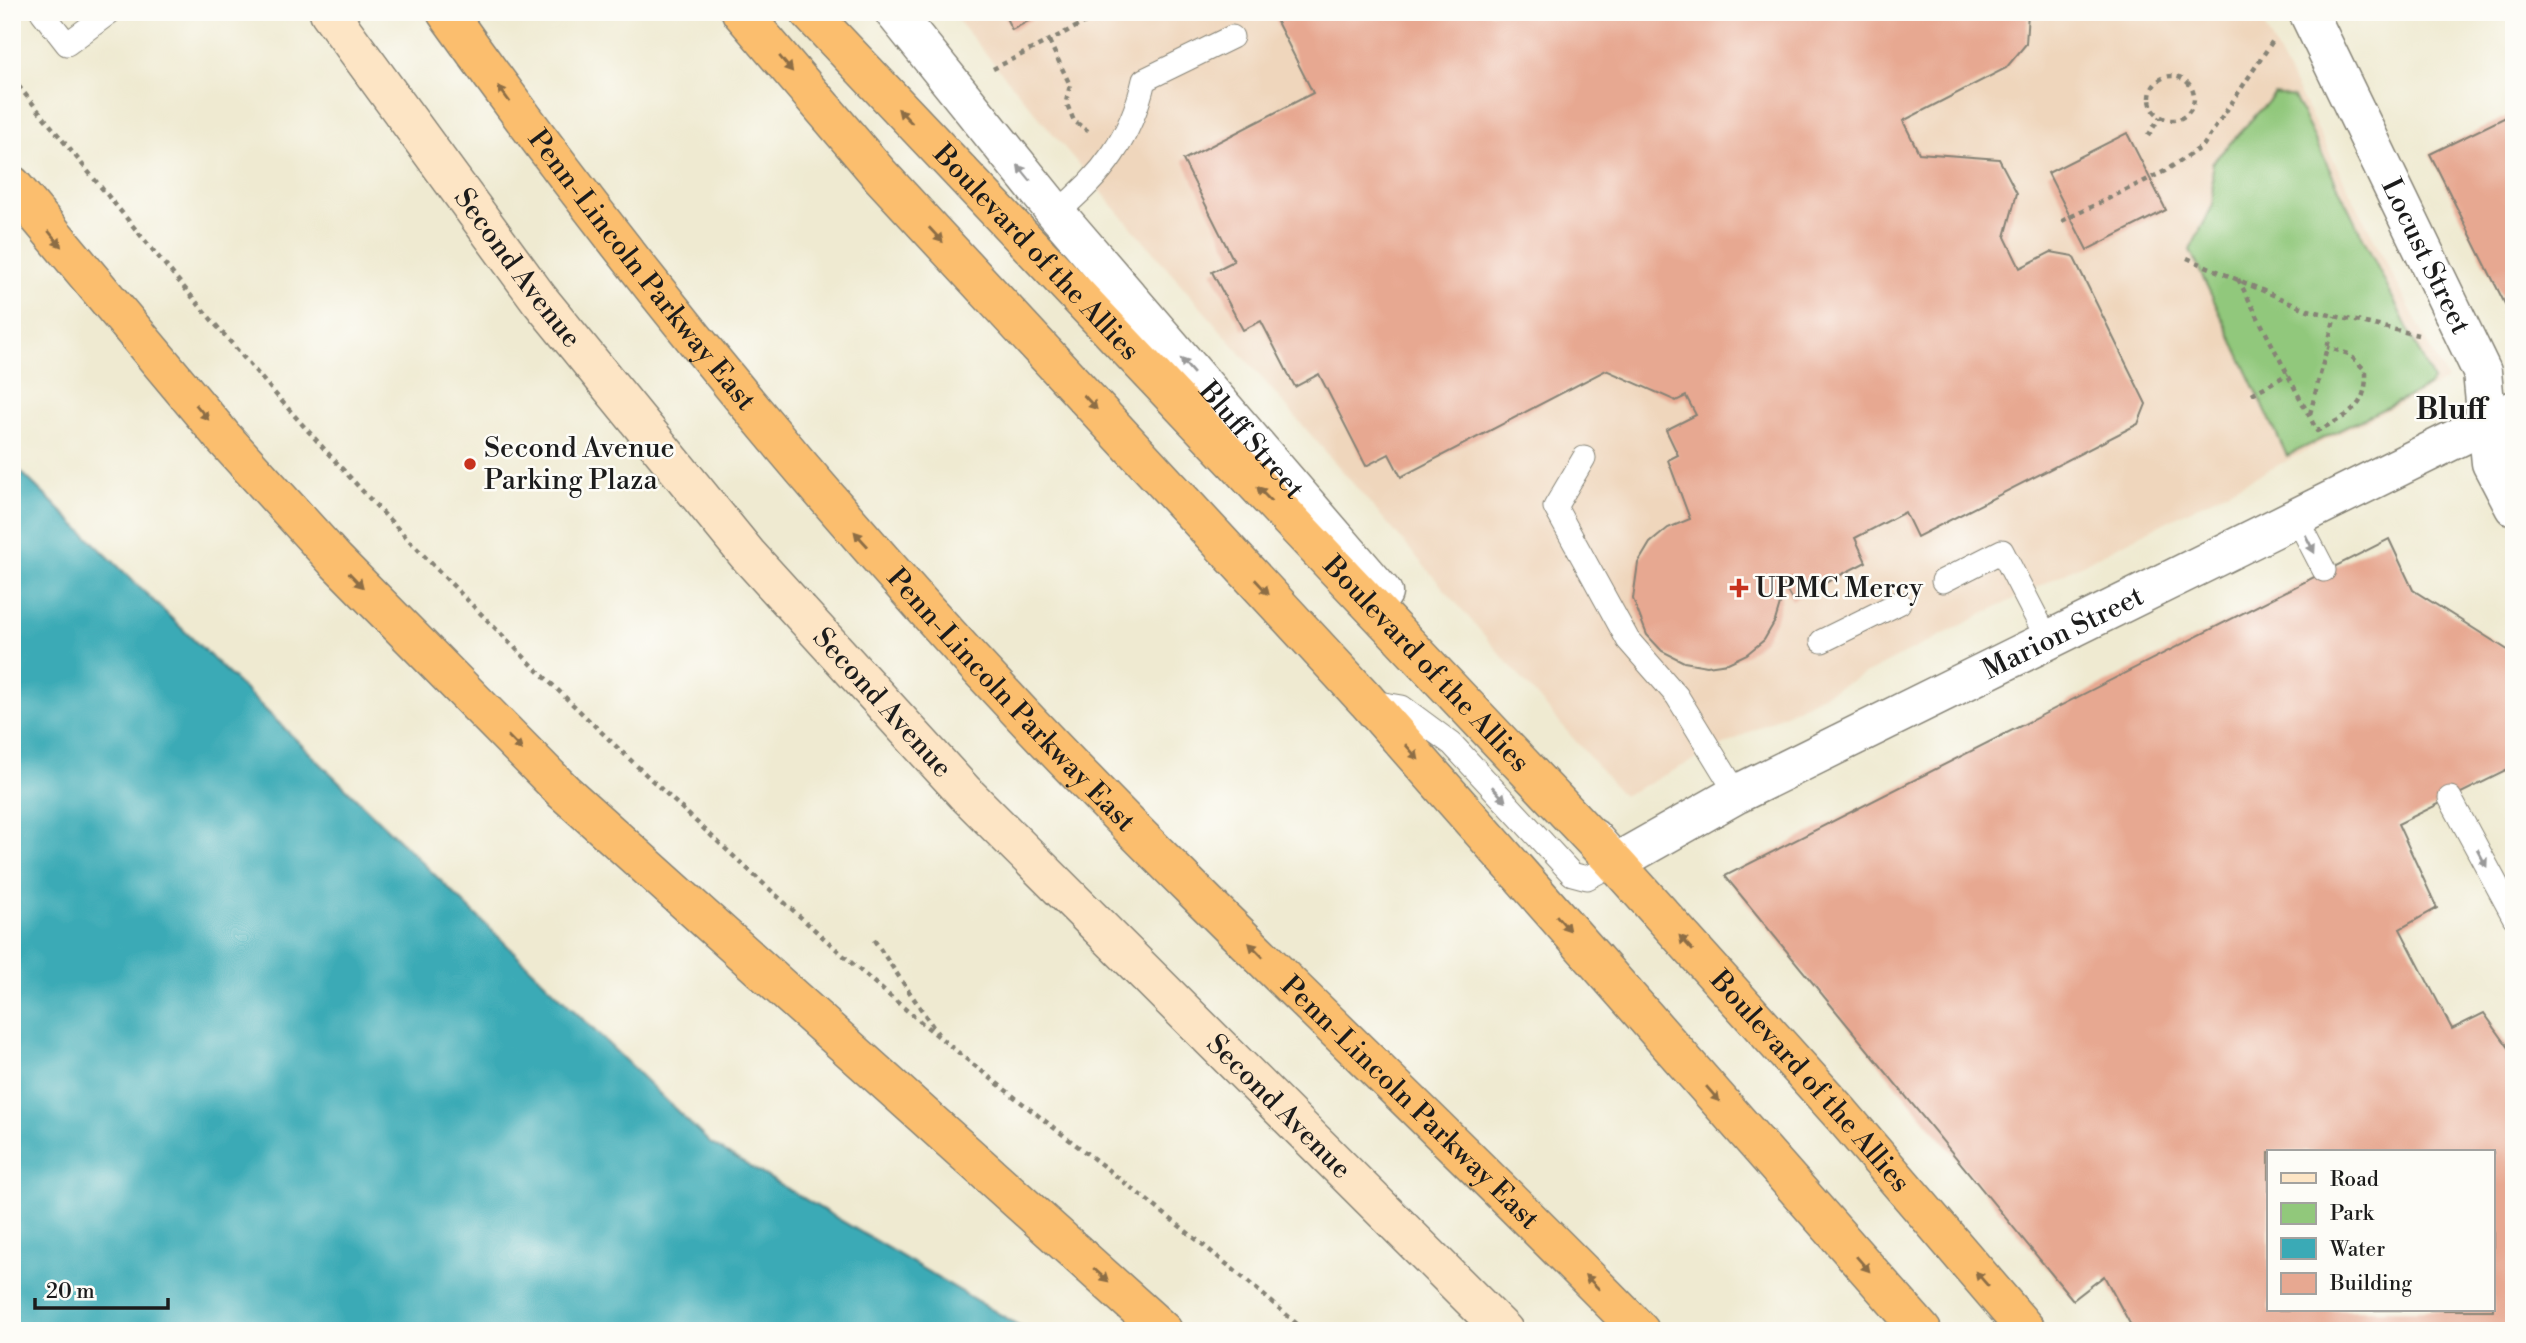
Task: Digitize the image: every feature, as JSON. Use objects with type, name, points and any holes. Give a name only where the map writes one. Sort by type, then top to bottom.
[{"type":"highway","name":"Penn-Lincoln Parkway East","points":[[446,12],[606,230],[714,367],[818,491],[926,611],[1150,846],[1640,1331]]},
{"type":"highway","name":"Boulevard of the Allies","points":[[741,12],[880,175],[1367,701],[1922,1331]]},
{"type":"highway","name":"Boulevard of the Allies","points":[[809,12],[1615,863],[1841,1114],[2027,1331]]},
{"type":"highway","points":[[12,186],[222,436],[335,559],[564,792],[1163,1331]]},
{"type":"main road","name":"Second Avenue","points":[[329,12],[538,299],[756,564],[956,783],[1083,914],[1504,1331]]},
{"type":"street","name":"Bluff Street","points":[[894,12],[1056,213],[1615,863]]},
{"type":"street","name":"Locust Street","points":[[2308,12],[2458,318],[2501,416],[2491,463],[2514,508]]},
{"type":"street","name":"Marion Street","points":[[1615,863],[1737,794],[1914,709],[2183,571],[2297,518],[2501,416]]},
{"type":"lane","points":[[42,12],[67,44],[110,12]]},
{"type":"lane","points":[[1056,213],[1086,189],[1125,138],[1138,106],[1144,80],[1232,37]]},
{"type":"lane","points":[[1584,458],[1555,507],[1628,640],[1676,696],[1737,794]]},
{"type":"lane","points":[[2297,518],[2324,570]]},
{"type":"lane","points":[[1943,581],[2002,551],[2048,640]]},
{"type":"lane","points":[[1822,641],[1899,603]]},
{"type":"lane","points":[[1367,701],[1402,708],[1452,744],[1572,874],[1587,878],[1615,863]]},
{"type":"lane","points":[[2451,798],[2514,917]]},
{"type":"path","points":[[986,73],[1105,12]]},
{"type":"path","points":[[2062,221],[2165,171],[2203,146],[2274,38]]},
{"type":"path","points":[[1049,41],[1070,85],[1066,102],[1074,121],[1085,131],[1125,138]]},
{"type":"path","points":[[2175,76],[2186,81],[2192,89],[2191,109],[2184,117],[2171,121],[2160,117],[2151,107],[2150,94],[2154,84],[2163,77],[2175,76]]},
{"type":"path","points":[[12,78],[272,391],[384,513],[610,744],[943,1041],[1195,1236],[1305,1331]]},
{"type":"path","points":[[2148,136],[2160,117]]},
{"type":"path","points":[[2187,258],[2308,310],[2425,337]]},
{"type":"path","points":[[2238,279],[2317,431],[2352,413],[2367,391],[2366,371],[2349,354],[2327,347]]},
{"type":"path","points":[[2309,415],[2334,316]]},
{"type":"path","points":[[2252,394],[2288,374]]},
{"type":"path","points":[[874,940],[943,1041]]},
{"type":"shaded area","name":"UPMC Mercy","points":[[951,12],[2257,12],[2447,380],[1623,796],[1115,208]]},
{"type":"green space","points":[[2275,94],[2294,97],[2433,380],[2430,386],[2287,456],[2190,250],[2213,205],[2212,163]]},
{"type":"water","points":[[12,463],[710,1143],[1028,1331],[12,1331]]},
{"type":"building","points":[[1003,12],[1045,12],[1012,30]]},
{"type":"building","points":[[1272,12],[2028,12],[2026,44],[2006,68],[1903,121],[1919,153],[1999,159],[2017,193],[2005,237],[2020,268],[2051,252],[2073,256],[2146,404],[2138,424],[1917,537],[1905,512],[1855,538],[1866,562],[1792,600],[1780,579],[1781,601],[1775,621],[1764,640],[1747,654],[1728,663],[1707,666],[1684,662],[1662,651],[1647,635],[1633,599],[1638,563],[1650,543],[1668,528],[1690,519],[1668,460],[1678,455],[1666,430],[1696,415],[1686,396],[1676,401],[1606,370],[1401,477],[1389,454],[1366,466],[1319,374],[1295,387],[1261,321],[1243,330],[1212,272],[1234,261],[1183,160],[1313,93]]},
{"type":"building","points":[[2514,113],[2514,322],[2430,154]]},
{"type":"building","points":[[2127,133],[2166,210],[2087,250],[2048,173]]},
{"type":"building","points":[[2389,539],[2413,590],[2514,654],[2514,767],[2398,824],[2437,908],[2400,929],[2452,1029],[2484,1013],[2514,1055],[2514,1331],[2134,1331],[2104,1276],[2073,1300],[1725,876]]},
{"type":"place","name":"Second Avenue Parking Plaza","points":[[470,464]]},
{"type":"place","name":"UPMC Mercy","points":[[1739,588]]},
{"type":"district","name":"Bluff","points":[[2451,410]]}]
